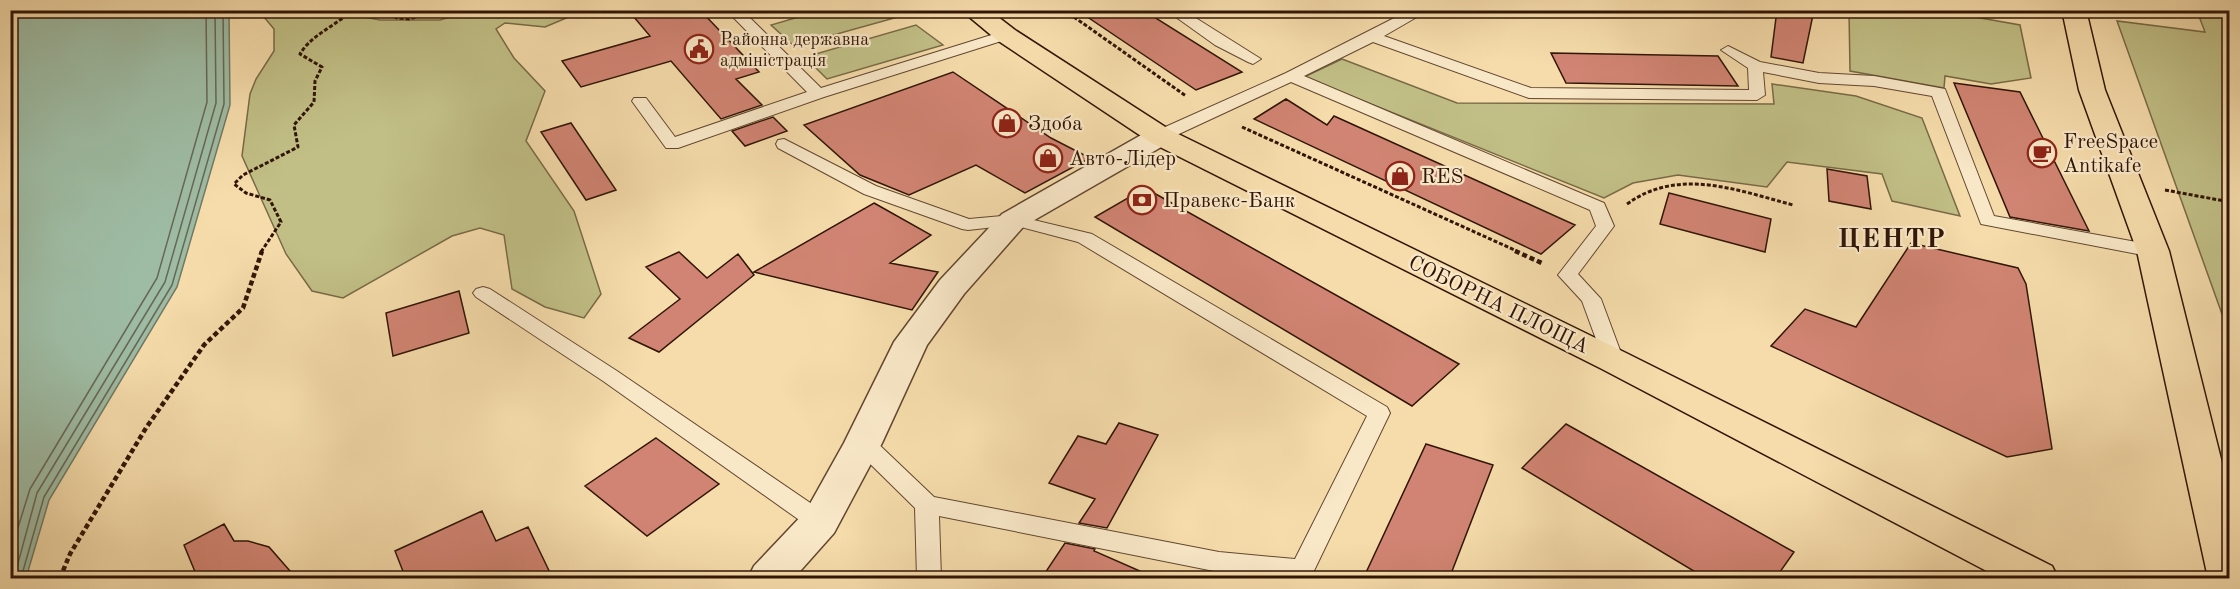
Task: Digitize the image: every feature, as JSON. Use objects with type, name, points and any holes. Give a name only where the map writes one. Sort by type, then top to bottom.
[{"type":"main road","name":"СОБОРНА ПЛОЩА","points":[[973,10],[1006,35],[1160,136],[1614,361],[2026,576]]},
{"type":"main road","points":[[2074,10],[2092,90],[2153,251],[2219,491],[2229,579]]},
{"type":"street","points":[[769,579],[820,522],[863,443],[911,342],[952,287],[1013,220],[1160,136]]},
{"type":"lane","points":[[733,10],[818,94]]},
{"type":"lane","points":[[1173,10],[1221,42],[1253,59]]},
{"type":"lane","points":[[1160,136],[1291,76],[1422,10]]},
{"type":"lane","points":[[640,101],[672,144],[818,94],[1006,35]]},
{"type":"lane","points":[[1372,36],[1528,93],[1757,95],[1755,66]]},
{"type":"lane","points":[[1728,50],[1755,66],[1819,78],[1874,81],[1939,92],[1987,220],[2153,251]]},
{"type":"lane","points":[[1291,76],[1598,207],[1605,226],[1568,275],[1591,299],[1614,361]]},
{"type":"lane","points":[[784,144],[870,190],[968,225],[1013,220],[1085,238],[1378,413],[1306,574],[1219,562],[927,505],[863,443]]},
{"type":"lane","points":[[483,293],[610,376],[820,522]]},
{"type":"lane","points":[[927,505],[929,579]]},
{"type":"path","points":[[60,579],[70,554],[146,428],[204,345],[243,308],[257,261],[268,239],[281,222],[270,200],[246,193],[234,184],[243,175],[298,147],[294,124],[314,102],[315,81],[322,67],[300,54],[307,42],[339,23],[352,10]]},
{"type":"path","points":[[359,10],[380,11],[397,18],[409,19],[443,10]]},
{"type":"path","points":[[1064,10],[1210,113],[1568,275]]},
{"type":"path","points":[[1605,226],[1635,195],[1663,184],[1701,184],[1793,205]]},
{"type":"path","points":[[2158,189],[2229,202]]},
{"type":"shaded area","points":[[328,10],[380,20],[440,20],[474,10],[583,11],[545,27],[505,23],[496,29],[514,58],[545,91],[526,141],[574,211],[601,294],[584,318],[545,307],[512,289],[504,235],[480,228],[452,236],[343,298],[312,291],[286,254],[242,156],[250,94],[256,79],[274,51],[274,29],[259,11]]},
{"type":"shaded area","points":[[819,11],[898,11],[905,15],[794,46],[771,25]]},
{"type":"shaded area","points":[[1849,11],[1941,11],[2020,25],[2031,78],[1991,84],[1945,76],[1944,88],[1850,71]]},
{"type":"shaded area","points":[[2197,11],[2229,11],[2229,315],[2222,314],[2117,21],[2205,32]]},
{"type":"shaded area","points":[[916,25],[943,45],[827,79],[805,57]]},
{"type":"shaded area","points":[[1342,59],[1457,103],[1774,104],[1772,84],[1856,96],[1922,118],[1960,216],[1892,201],[1882,174],[1787,162],[1767,187],[1678,175],[1633,183],[1604,198],[1304,77]]},
{"type":"water","points":[[10,11],[229,11],[230,105],[177,287],[49,500],[26,578],[10,578]]},
{"type":"building","points":[[628,10],[700,10],[759,72],[736,79],[762,105],[721,119],[671,61],[581,87],[562,61],[650,36]]},
{"type":"building","points":[[1077,10],[1143,10],[1242,72],[1196,90]]},
{"type":"building","points":[[1777,10],[1814,10],[1803,63],[1771,57]]},
{"type":"building","points":[[1551,53],[1718,56],[1738,86],[1566,83]]},
{"type":"building","points":[[953,72],[1051,138],[1090,158],[1025,193],[976,165],[909,195],[860,175],[804,125]]},
{"type":"building","points":[[1954,83],[2020,92],[2089,231],[2010,217]]},
{"type":"building","points":[[1286,99],[1327,125],[1334,116],[1575,225],[1541,254],[1254,119]]},
{"type":"building","points":[[773,117],[787,131],[745,146],[732,131]]},
{"type":"building","points":[[571,123],[616,190],[586,200],[541,132]]},
{"type":"building","points":[[1827,169],[1867,176],[1871,209],[1829,201]]},
{"type":"building","points":[[1145,188],[1459,364],[1412,406],[1095,217]]},
{"type":"building","points":[[1669,193],[1771,219],[1765,252],[1660,224]]},
{"type":"building","points":[[874,203],[931,235],[890,263],[938,272],[912,310],[754,272]]},
{"type":"building","points":[[1911,243],[2018,268],[2026,284],[2052,449],[2007,457],[1771,346],[1805,309],[1856,327]]},
{"type":"building","points":[[679,252],[707,278],[738,254],[754,275],[659,352],[629,338],[680,299],[646,267]]},
{"type":"building","points":[[459,291],[469,333],[393,356],[386,313]]},
{"type":"building","points":[[1119,423],[1158,435],[1107,528],[1079,523],[1095,499],[1049,483],[1078,436],[1106,444]]},
{"type":"building","points":[[1566,424],[1794,552],[1775,579],[1707,579],[1522,468]]},
{"type":"building","points":[[656,438],[719,484],[647,536],[585,486]]},
{"type":"building","points":[[1426,444],[1493,465],[1449,579],[1363,579]]},
{"type":"building","points":[[482,511],[496,541],[528,527],[553,579],[406,579],[395,551]]},
{"type":"building","points":[[224,524],[234,541],[248,541],[269,547],[297,579],[198,579],[184,545]]},
{"type":"building","points":[[1065,543],[1095,549],[1094,551],[1158,579],[1041,579]]},
{"type":"place","name":"Районна державна адміністрація","points":[[699,49]]},
{"type":"place","name":"Здоба","points":[[1007,123]]},
{"type":"place","name":"FreeSpace Antikafe","points":[[2042,153]]},
{"type":"place","name":"Авто-Лідер","points":[[1048,158]]},
{"type":"place","name":"RES","points":[[1400,176]]},
{"type":"place","name":"Правекс-Банк","points":[[1142,200]]},
{"type":"district","name":"ЦЕНТР","points":[[1892,238]]}]
